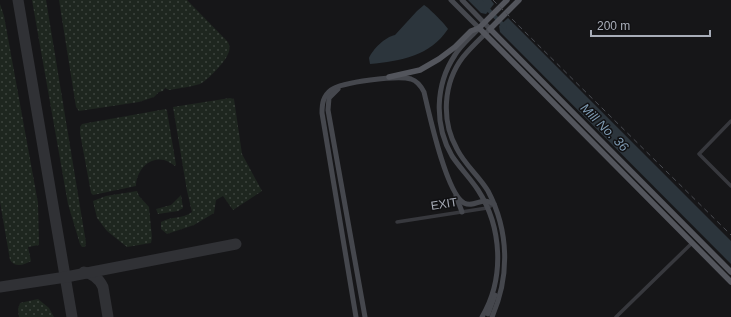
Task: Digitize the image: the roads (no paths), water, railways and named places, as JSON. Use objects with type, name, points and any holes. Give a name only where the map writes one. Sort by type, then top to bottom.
[{"type":"main road","points":[[451,0],[731,282]]},
{"type":"main road","points":[[462,0],[731,272]]},
{"type":"main road","points":[[482,317],[490,300],[495,284],[498,266],[495,228],[488,208],[475,185],[457,163],[448,147],[442,131],[439,107],[442,84],[451,61],[460,48],[507,0]]},
{"type":"main road","points":[[492,317],[502,287],[505,259],[503,233],[499,216],[483,183],[457,149],[451,136],[446,113],[448,91],[455,69],[467,51],[519,0]]},
{"type":"main road","points":[[356,317],[322,108],[324,98],[336,88],[344,85],[420,70],[448,53],[471,31],[479,28]]},
{"type":"main road","points":[[389,77],[410,79],[422,88],[440,155],[462,212]]},
{"type":"main road","points":[[344,85],[329,98],[328,110],[366,317]]},
{"type":"main road","points":[[561,110],[568,113],[590,135],[606,146]]},
{"type":"main road","points":[[451,185],[458,197],[465,203],[473,204],[484,201],[494,204]]},
{"type":"main road","points":[[339,219],[348,218]]},
{"type":"main road","points":[[692,243],[697,242],[715,260],[731,272]]},
{"type":"main road","points":[[486,317],[495,296],[495,284]]},
{"type":"street","points":[[731,121],[699,154],[731,186]]},
{"type":"street","name":"EXIT","points":[[397,222],[488,208],[494,204]]},
{"type":"street","points":[[616,317],[692,243]]},
{"type":"water","points":[[468,0],[491,0],[494,4],[486,14],[481,13]]},
{"type":"water","points":[[424,5],[437,16],[448,29],[441,38],[424,51],[414,56],[370,64],[369,58],[376,47],[387,38],[395,35]]},
{"type":"water","points":[[508,18],[731,241],[731,264],[500,32],[499,26]]},
{"type":"waterway","name":"Mill No. 36","points":[[479,0],[505,27]]},
{"type":"railway","points":[[493,0],[731,235]]}]
